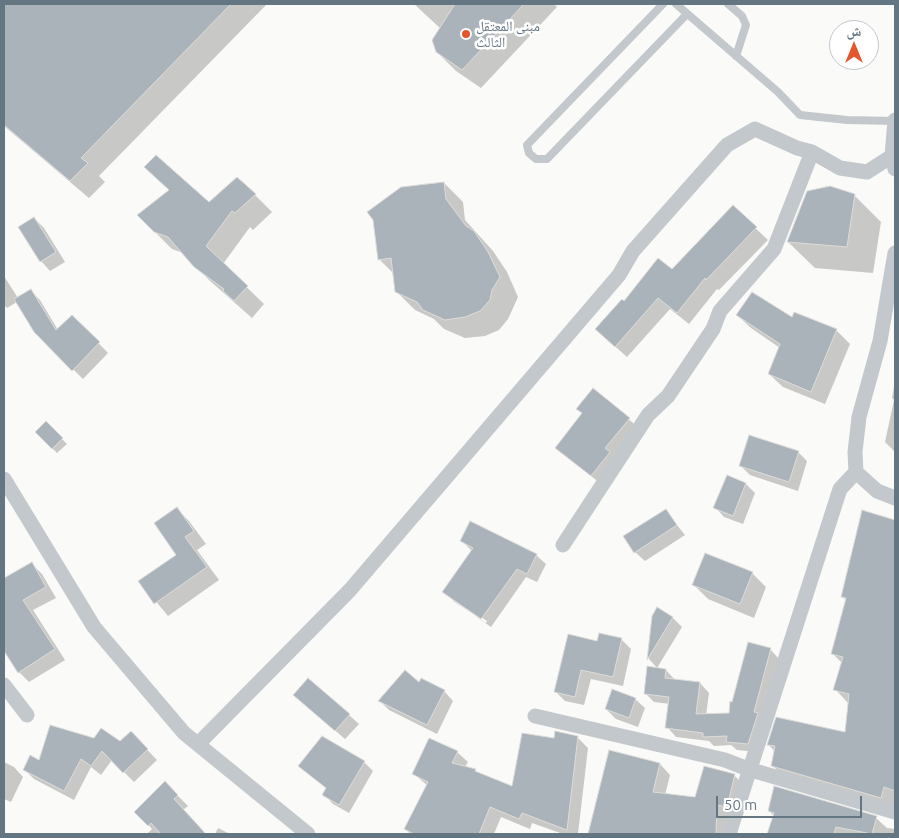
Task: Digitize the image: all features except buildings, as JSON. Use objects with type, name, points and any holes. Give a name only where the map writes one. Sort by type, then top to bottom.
[{"type":"street","points":[[198,744],[350,590],[619,274],[633,251],[727,146],[755,129],[797,148],[812,152],[840,168],[867,172],[894,162],[895,120]]},
{"type":"street","points":[[563,545],[643,422],[668,396],[713,330],[720,311],[774,249],[812,152]]},
{"type":"street","points":[[729,834],[748,769],[840,489],[856,472],[855,452],[859,417],[880,341],[895,253]]},
{"type":"street","points":[[856,472],[877,490],[895,498]]},
{"type":"street","points":[[4,479],[94,627],[184,733],[308,834]]},
{"type":"street","points":[[4,685],[27,715]]},
{"type":"street","points":[[535,716],[726,760],[748,769],[895,812]]},
{"type":"lane","points":[[663,4],[527,145],[529,153],[536,159],[547,159],[687,14]]},
{"type":"lane","points":[[676,4],[800,115],[847,120],[895,120]]},
{"type":"lane","points":[[728,4],[742,16],[746,25],[736,56]]},
{"type":"place","name":"مبنى المعتقل الثالث","points":[[466,34]]}]
